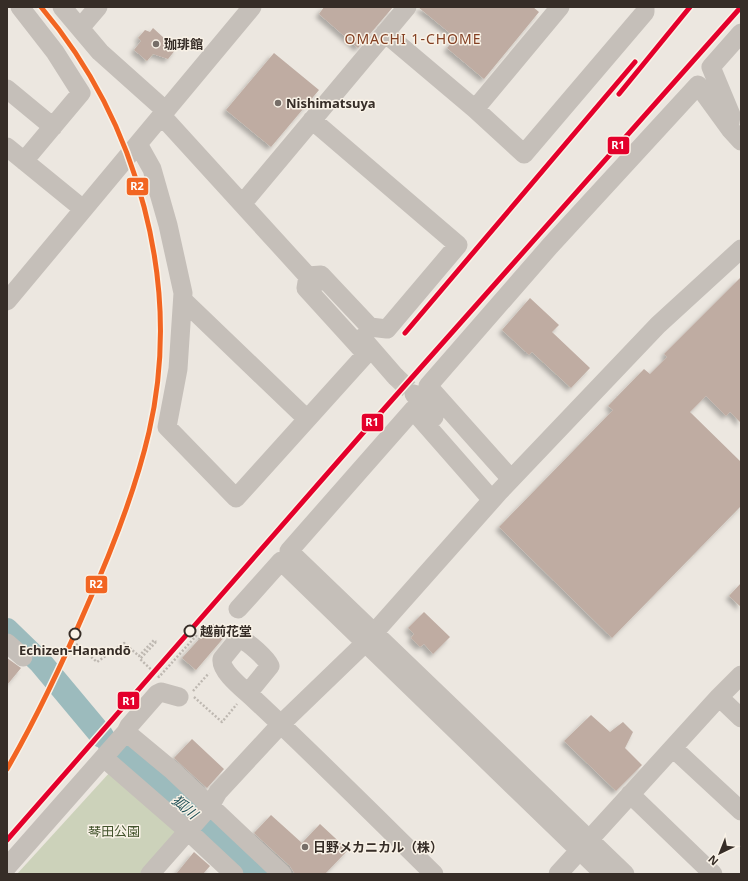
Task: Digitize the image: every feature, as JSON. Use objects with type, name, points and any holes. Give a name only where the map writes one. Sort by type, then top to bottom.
[{"type":"street","points":[[20,7],[55,52],[81,93],[24,161]]},
{"type":"street","points":[[62,7],[100,52],[164,113],[242,204],[308,276],[395,376]]},
{"type":"street","points":[[80,28],[98,7]]},
{"type":"street","points":[[7,302],[252,7]]},
{"type":"street","points":[[242,204],[407,7]]},
{"type":"street","points":[[475,109],[560,7]]},
{"type":"street","points":[[385,33],[475,109],[524,154],[645,12],[645,7]]},
{"type":"street","points":[[735,135],[731,115],[711,67],[741,33]]},
{"type":"street","points":[[501,490],[428,386],[550,246],[698,85],[735,135]]},
{"type":"street","points":[[7,89],[52,127]]},
{"type":"street","points":[[308,276],[321,275],[370,327],[387,329],[458,245],[312,120]]},
{"type":"street","points":[[138,144],[152,169],[166,218],[183,293],[178,369],[166,427],[236,498],[366,354],[306,288],[308,276]]},
{"type":"street","points":[[7,147],[83,209]]},
{"type":"street","points":[[150,874],[209,808],[218,792],[281,724],[370,637],[501,490],[658,326],[741,249]]},
{"type":"street","points":[[183,300],[307,419]]},
{"type":"street","points":[[414,394],[501,490]]},
{"type":"street","points":[[238,609],[413,410],[501,490]]},
{"type":"street","points":[[285,556],[584,845],[625,874]]},
{"type":"street","points":[[248,693],[270,666],[269,663],[248,643],[242,640],[235,643],[222,659],[222,665],[226,672],[434,874]]},
{"type":"street","points":[[7,643],[23,657]]},
{"type":"street","points":[[558,874],[741,675]]},
{"type":"street","points":[[7,867],[114,746],[157,694],[161,692],[179,697]]},
{"type":"street","points":[[719,698],[741,718]]},
{"type":"street","points":[[114,746],[173,771],[209,808],[282,874]]},
{"type":"street","points":[[114,746],[190,829],[234,874]]},
{"type":"street","points":[[673,748],[741,811]]},
{"type":"street","points":[[630,794],[713,874]]},
{"type":"street","points":[[584,845],[604,874]]},
{"type":"path","points":[[76,644],[97,662],[124,643],[139,656],[154,640],[156,642],[140,660],[159,677],[196,636],[200,639]]},
{"type":"path","points":[[222,659],[190,694],[222,722],[248,693]]},
{"type":"green space","name":"琴田公園","points":[[111,771],[181,834],[146,874],[17,874]]},
{"type":"building","points":[[324,7],[393,7],[358,48],[319,14]]},
{"type":"building","points":[[418,7],[533,7],[539,12],[484,79],[447,48],[456,38]]},
{"type":"building","name":"珈琲館","points":[[153,28],[176,49],[168,59],[153,54],[147,61],[134,50],[141,41],[138,38],[145,30],[150,32]]},
{"type":"building","points":[[274,53],[319,90],[271,147],[226,110]]},
{"type":"building","points":[[741,277],[741,423],[730,412],[726,416],[706,396],[690,412],[741,462],[741,506],[612,638],[499,527],[613,410],[608,406],[644,369],[650,374],[667,357],[664,354]]},
{"type":"building","points":[[530,298],[559,325],[552,332],[590,368],[571,388],[532,352],[529,355],[502,330]]},
{"type":"building","points":[[741,583],[741,607],[729,596]]},
{"type":"building","points":[[424,612],[450,637],[433,654],[424,644],[420,647],[411,638],[414,634],[408,628]]},
{"type":"building","points":[[213,624],[226,635],[196,670],[182,658]]},
{"type":"building","points":[[7,658],[21,668],[7,685]]},
{"type":"building","points":[[591,715],[610,732],[623,722],[633,732],[625,748],[642,765],[616,791],[564,741]]},
{"type":"building","points":[[192,739],[224,769],[207,788],[174,758]]},
{"type":"building","name":"日野メカニカル（株）","points":[[271,815],[302,843],[320,824],[348,850],[325,874],[295,874],[290,866],[254,833]]},
{"type":"building","points":[[194,852],[210,866],[203,874],[176,874]]},
{"type":"waterway","name":"狐川","points":[[7,630],[41,663],[102,736]]},
{"type":"waterway","name":"狐川","points":[[109,743],[196,815],[260,874]]},
{"type":"tunnel","points":[[395,376],[414,394]]},
{"type":"transit line","name":"R2","points":[[7,769],[29,729],[59,668],[114,542],[130,499],[149,432],[158,376],[160,319],[155,263],[144,207],[127,153],[104,101],[75,52],[41,7]]},
{"type":"transit line","name":"R1","points":[[619,94],[690,7]]},
{"type":"transit line","name":"R1","points":[[7,840],[376,418],[741,7]]},
{"type":"transit line","name":"R1","points":[[405,333],[635,62]]},
{"type":"place","name":"珈琲館","points":[[156,44]]},
{"type":"place","name":"Nishimatsuya","points":[[278,103]]},
{"type":"place","name":"越前花堂","points":[[190,631]]},
{"type":"place","name":"Echizen-Hanandō","points":[[75,634]]},
{"type":"place","name":"日野メカニカル（株）","points":[[305,847]]},
{"type":"district","name":"OMACHI 1-CHOME","points":[[413,39]]}]
